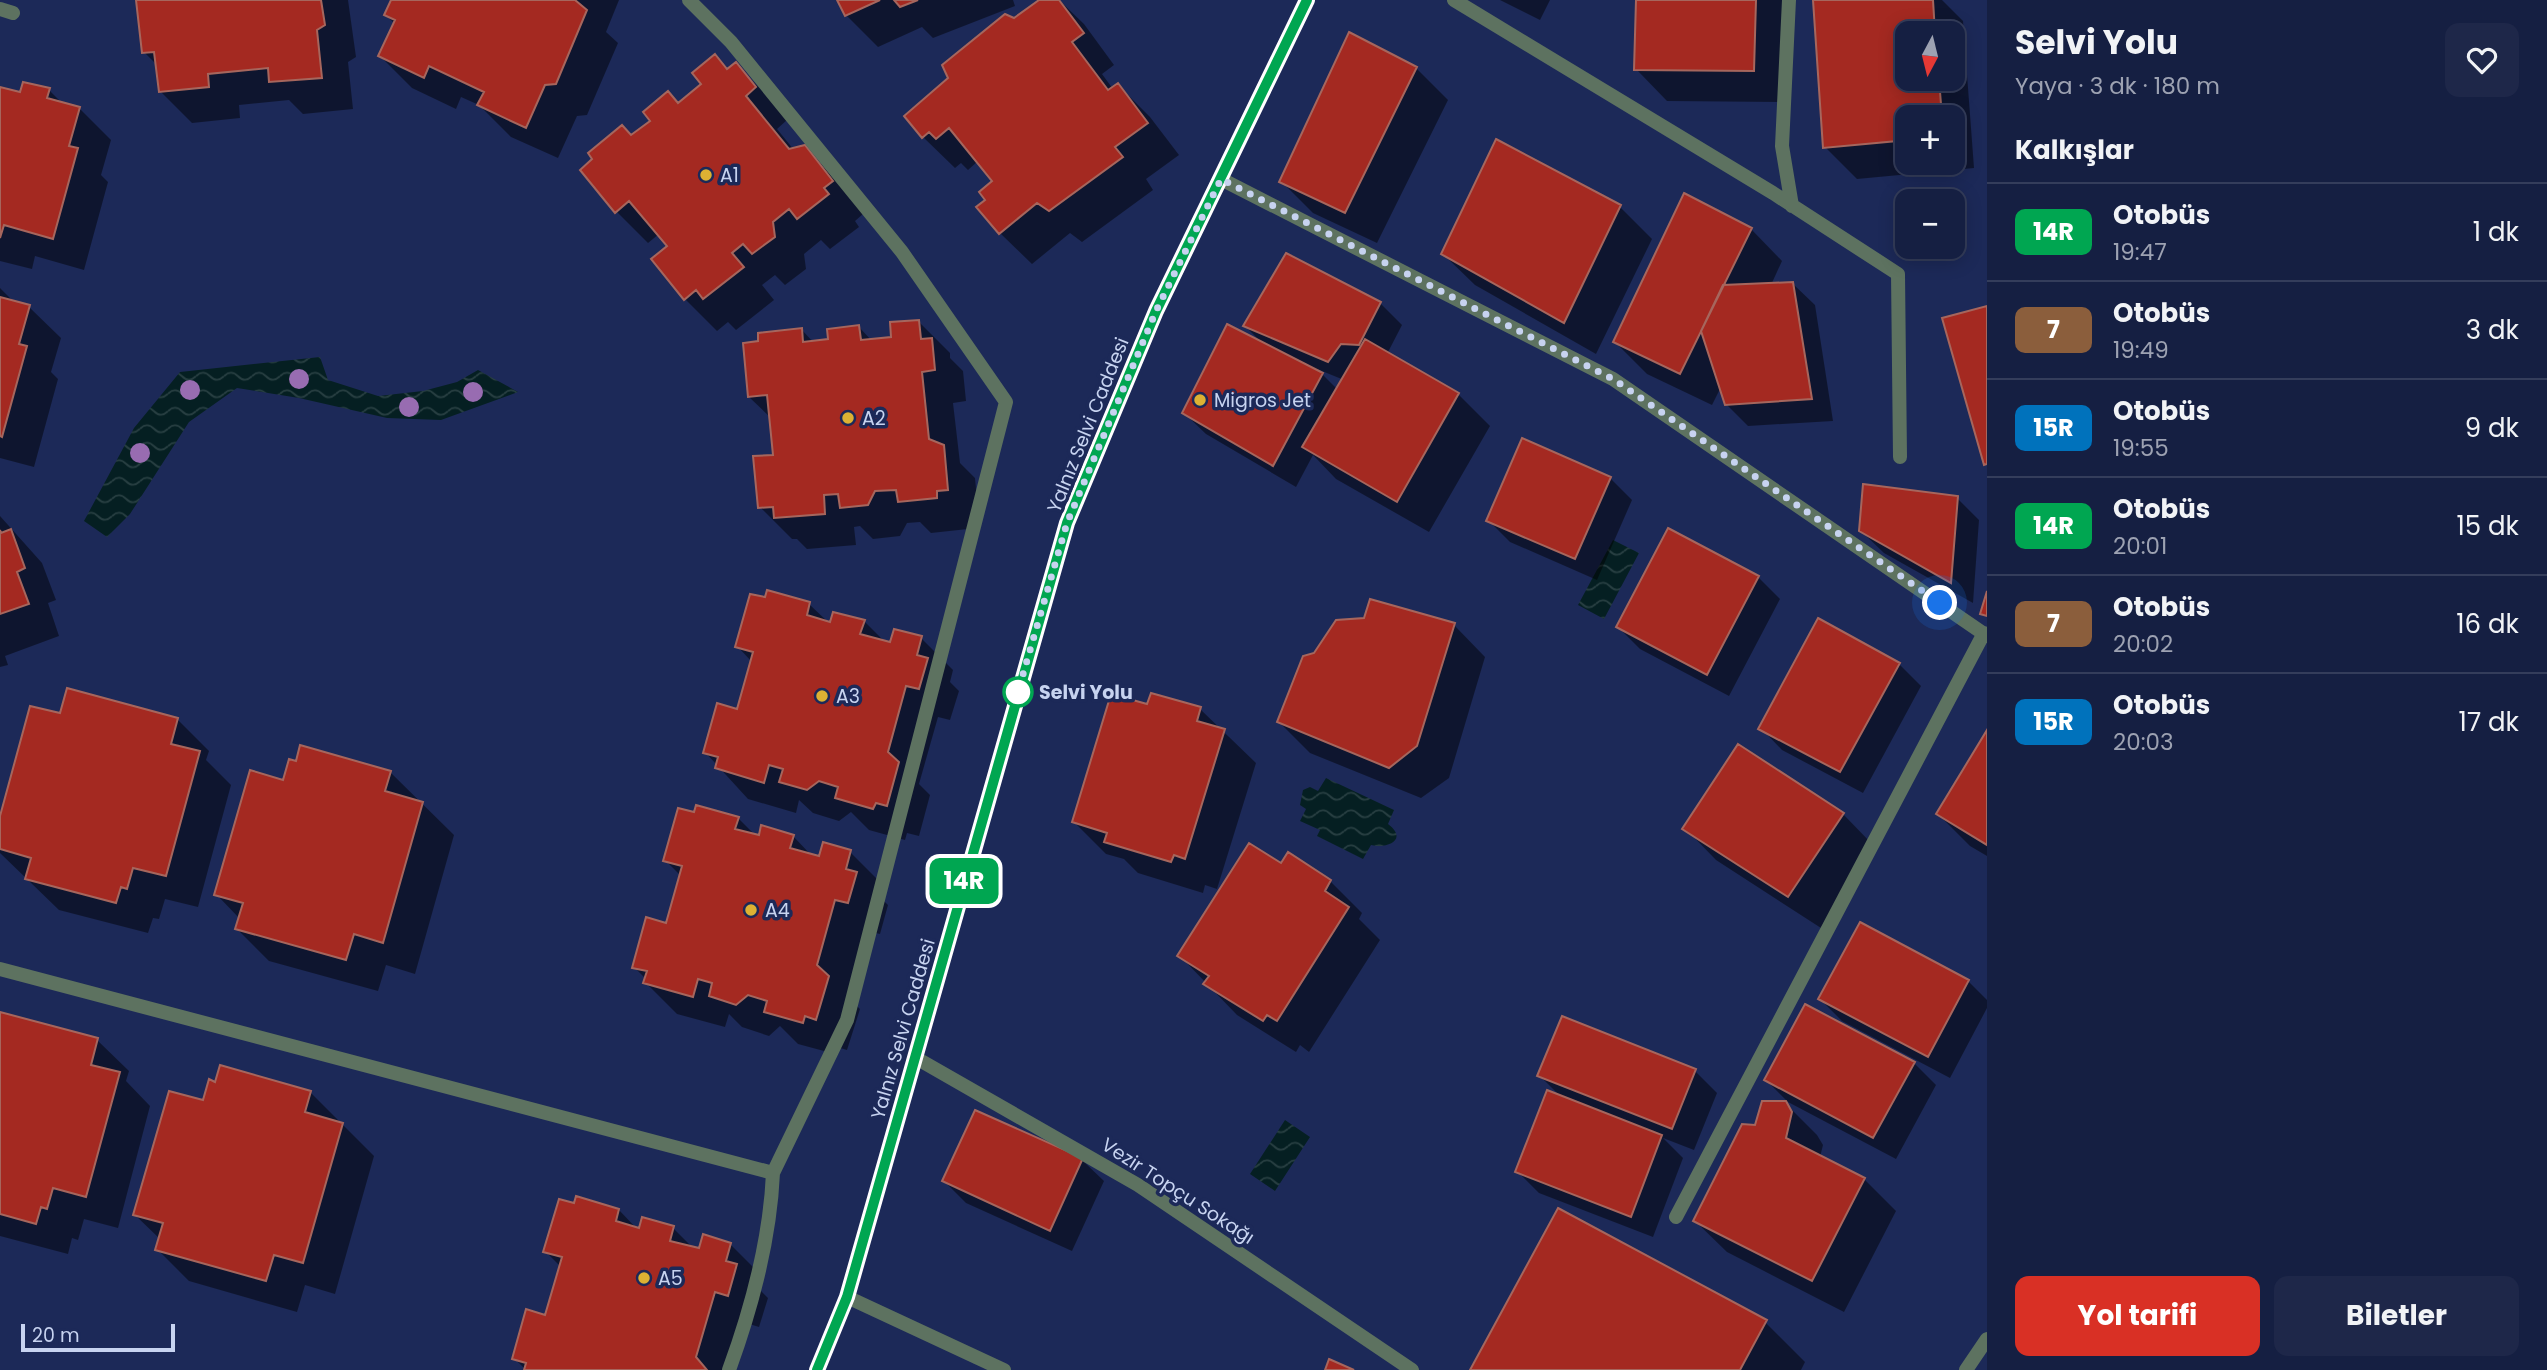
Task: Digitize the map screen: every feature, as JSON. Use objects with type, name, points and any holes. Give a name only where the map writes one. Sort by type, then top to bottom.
[{"type":"street","points":[[690,0],[732,42],[902,252],[1006,402],[847,1020],[773,1173],[771,1211],[752,1302],[729,1370]]},
{"type":"street","name":"Yalnız Selvi Caddesi","points":[[817,1370],[847,1297],[1067,523],[1156,311],[1307,0]]},
{"type":"street","points":[[1454,0],[1792,206],[1898,274],[1900,457]]},
{"type":"street","points":[[1789,0],[1782,146],[1792,206]]},
{"type":"street","points":[[1221,179],[1613,379],[1985,635],[1676,1217]]},
{"type":"street","points":[[0,969],[773,1173]]},
{"type":"street","name":"Vezir Topçu Sokağı","points":[[916,1058],[1138,1185],[1412,1370]]},
{"type":"street","points":[[847,1297],[1004,1370]]},
{"type":"street","points":[[1966,1370],[1987,1339]]},
{"type":"water","points":[[320,357],[328,380],[378,396],[423,391],[457,382],[478,370],[518,392],[441,420],[387,418],[299,398],[237,388],[189,422],[130,514],[107,537],[84,521],[134,428],[180,372]]},
{"type":"water","points":[[1613,540],[1639,553],[1604,619],[1578,605]]},
{"type":"water","points":[[1326,778],[1394,810],[1388,824],[1396,834],[1394,842],[1384,846],[1371,845],[1363,859],[1317,836],[1320,830],[1300,821],[1306,809],[1300,805],[1303,790],[1310,787],[1318,791]]},
{"type":"water","points":[[1285,1120],[1310,1137],[1275,1191],[1250,1174]]},
{"type":"building","points":[[136,0],[321,0],[325,25],[317,30],[322,78],[269,82],[268,68],[208,74],[209,87],[159,92],[154,52],[142,53]]},
{"type":"building","points":[[391,0],[575,0],[587,10],[556,84],[545,85],[526,128],[477,105],[484,92],[429,66],[424,78],[378,56],[395,20],[384,15]]},
{"type":"building","points":[[837,0],[880,0],[845,16]]},
{"type":"building","points":[[894,0],[918,0],[900,7]]},
{"type":"building","points":[[1039,0],[1059,0],[1084,33],[1072,42],[1108,90],[1118,83],[1148,123],[1115,147],[1123,157],[1049,211],[1037,203],[999,234],[976,207],[985,200],[979,192],[992,181],[949,128],[936,139],[929,132],[922,138],[904,116],[948,78],[942,65],[1005,14],[1014,18]]},
{"type":"building","points":[[1636,0],[1756,0],[1754,71],[1634,70]]},
{"type":"building","points":[[1813,0],[1933,0],[1934,21],[1895,21],[1895,91],[1940,91],[1941,105],[1895,105],[1895,141],[1823,148]]},
{"type":"building","points":[[1349,32],[1417,67],[1345,213],[1279,182]]},
{"type":"building","name":"A1","points":[[715,54],[727,69],[736,62],[756,87],[746,96],[789,149],[805,145],[833,181],[824,188],[829,194],[797,219],[789,209],[773,222],[775,237],[752,254],[743,244],[732,253],[744,267],[703,299],[696,290],[684,300],[651,259],[667,246],[629,201],[615,213],[580,170],[592,159],[588,153],[622,125],[631,135],[650,121],[643,112],[668,91],[678,103],[701,84],[692,73]]},
{"type":"building","points":[[23,82],[50,88],[47,98],[80,107],[69,146],[78,148],[53,239],[4,225],[0,238],[0,87],[20,92]]},
{"type":"building","points":[[1496,139],[1621,205],[1564,323],[1441,254]]},
{"type":"building","points":[[1684,193],[1752,228],[1680,374],[1613,342]]},
{"type":"building","points":[[1286,253],[1381,302],[1359,345],[1341,344],[1328,362],[1243,326]]},
{"type":"building","points":[[1793,282],[1812,399],[1725,405],[1701,331],[1723,285]]},
{"type":"building","points":[[0,297],[30,305],[19,344],[27,346],[2,437],[0,436]]},
{"type":"building","points":[[1987,306],[1987,464],[1984,465],[1942,318]]},
{"type":"building","name":"A2","points":[[919,320],[921,339],[932,338],[935,370],[922,372],[929,439],[944,445],[948,490],[937,491],[937,498],[898,502],[896,490],[875,491],[868,505],[840,508],[838,494],[824,495],[825,514],[774,518],[773,507],[758,508],[753,456],[773,455],[767,395],[748,397],[743,343],[758,341],[758,333],[802,328],[803,342],[828,339],[827,329],[859,325],[861,340],[891,337],[890,322]]},
{"type":"building","points":[[1227,324],[1323,373],[1273,466],[1182,413]]},
{"type":"building","points":[[1365,339],[1459,393],[1397,502],[1302,447]]},
{"type":"building","points":[[1522,438],[1611,477],[1575,559],[1486,521]]},
{"type":"building","points":[[1863,484],[1958,496],[1951,583],[1859,531]]},
{"type":"building","points":[[1668,528],[1759,576],[1707,675],[1616,627]]},
{"type":"building","points":[[11,529],[25,568],[17,572],[29,604],[0,614],[0,530],[1,533]]},
{"type":"building","name":"A3","points":[[767,590],[810,602],[807,615],[830,622],[833,612],[865,620],[860,634],[890,642],[894,629],[922,636],[917,655],[928,658],[919,689],[906,686],[888,752],[899,762],[887,806],[876,803],[873,809],[835,798],[838,787],[819,781],[807,790],[779,782],[783,769],[769,765],[764,783],[715,768],[718,757],[703,753],[717,703],[737,709],[753,652],[735,647],[750,594],[765,597]]},
{"type":"building","points":[[1987,591],[1987,616],[1980,614]]},
{"type":"building","points":[[1370,599],[1455,623],[1417,746],[1389,768],[1277,722],[1303,656],[1314,653],[1336,620],[1364,618]]},
{"type":"building","points":[[1818,618],[1900,663],[1840,772],[1758,729]]},
{"type":"building","points":[[67,688],[178,718],[171,744],[200,751],[166,876],[133,868],[127,889],[121,887],[116,903],[25,879],[31,858],[0,849],[0,816],[30,706],[60,713]]},
{"type":"building","points":[[1151,693],[1201,707],[1197,721],[1225,729],[1185,859],[1174,855],[1171,862],[1104,842],[1107,833],[1072,822],[1111,694],[1147,704]]},
{"type":"building","points":[[1987,730],[1987,845],[1936,814]]},
{"type":"building","points":[[1738,744],[1844,813],[1788,897],[1682,829]]},
{"type":"building","points":[[300,745],[391,771],[385,791],[423,802],[383,943],[354,934],[346,960],[235,929],[243,903],[214,895],[250,770],[283,780],[289,759],[296,761]]},
{"type":"building","name":"A4","points":[[696,805],[739,817],[735,829],[759,835],[761,825],[794,835],[790,848],[819,856],[823,842],[851,850],[846,869],[857,872],[848,903],[835,900],[817,965],[829,976],[816,1020],[805,1016],[803,1023],[764,1012],[767,1001],[748,995],[736,1005],[709,996],[712,983],[698,979],[693,997],[643,983],[647,971],[632,968],[646,917],[666,923],[682,866],[663,861],[678,808],[694,812]]},
{"type":"building","points":[[1249,843],[1281,863],[1288,852],[1331,880],[1325,891],[1349,907],[1277,1021],[1267,1015],[1263,1021],[1203,984],[1209,976],[1177,956]]},
{"type":"building","points":[[1860,922],[1969,980],[1928,1057],[1818,999]]},
{"type":"building","points":[[1805,1004],[1915,1062],[1873,1138],[1764,1080]]},
{"type":"building","points":[[0,1012],[98,1038],[91,1065],[120,1072],[86,1197],[53,1188],[47,1209],[41,1207],[36,1224],[0,1214]]},
{"type":"building","points":[[1562,1016],[1696,1069],[1672,1129],[1537,1076]]},
{"type":"building","points":[[220,1065],[311,1091],[305,1112],[343,1123],[303,1263],[274,1255],[266,1281],[155,1250],[163,1223],[133,1215],[169,1091],[203,1100],[209,1079],[215,1082]]},
{"type":"building","points":[[1547,1090],[1662,1135],[1631,1217],[1515,1172]]},
{"type":"building","points":[[1762,1101],[1786,1101],[1792,1112],[1786,1138],[1865,1178],[1812,1281],[1693,1221],[1742,1124],[1755,1125]]},
{"type":"building","points":[[975,1110],[1083,1158],[1050,1231],[942,1181]]},
{"type":"building","name":"A5","points":[[576,1196],[619,1209],[616,1221],[639,1228],[642,1217],[674,1226],[670,1241],[699,1248],[703,1234],[731,1243],[726,1261],[737,1264],[728,1296],[715,1292],[696,1357],[707,1370],[524,1370],[526,1363],[512,1359],[526,1309],[545,1315],[562,1257],[543,1252],[559,1199],[574,1203]]},
{"type":"building","points":[[1558,1208],[1767,1320],[1740,1370],[1470,1370]]},
{"type":"building","points":[[1329,1359],[1354,1370],[1325,1370]]},
{"type":"bus line","name":"14R","points":[[817,1370],[847,1297],[1067,523],[1156,311],[1307,0]]},
{"type":"place","name":"A1","points":[[706,175]]},
{"type":"place","name":"Migros Jet","points":[[1200,400]]},
{"type":"place","name":"A2","points":[[848,418]]},
{"type":"place","name":"Selvi Yolu","points":[[1018,692]]},
{"type":"place","name":"A3","points":[[822,696]]},
{"type":"place","name":"A4","points":[[751,910]]},
{"type":"place","name":"A5","points":[[644,1278]]},
{"type":"route","points":[[1018,692],[1017,695],[1067,523],[1156,311],[1221,179],[1613,379],[1940,603]]}]
